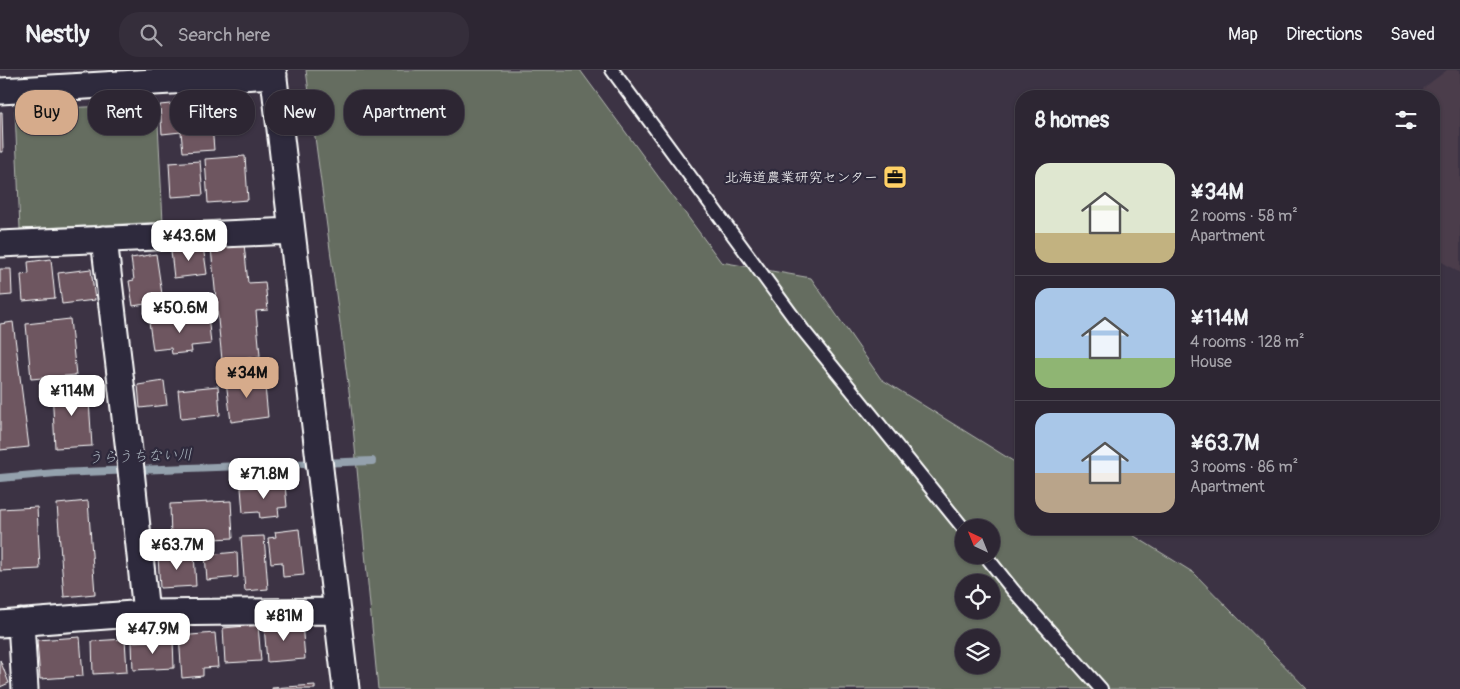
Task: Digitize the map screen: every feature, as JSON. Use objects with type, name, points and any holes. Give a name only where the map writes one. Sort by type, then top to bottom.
[{"type":"street","points":[[0,91],[273,72],[346,689]]},
{"type":"street","points":[[0,244],[292,231]]},
{"type":"street","points":[[104,239],[146,613]]},
{"type":"street","points":[[25,689],[10,623],[146,613],[337,611]]},
{"type":"lane","points":[[612,70],[803,330],[956,519]]},
{"type":"lane","points":[[992,564],[1101,689]]},
{"type":"shaded area","points":[[1447,70],[1460,70],[1460,273],[1440,261],[1440,90],[1422,90]]},
{"type":"green space","points":[[306,70],[580,70],[721,262],[811,278],[881,379],[1015,462],[1015,535],[1133,535],[1194,573],[1307,689],[378,689],[351,406],[315,135],[334,135],[334,90],[309,90]]},
{"type":"green space","points":[[78,107],[88,107],[88,135],[159,135],[163,222],[20,229],[16,135],[78,135]]},
{"type":"building","points":[[170,104],[170,133],[162,134],[160,105]]},
{"type":"building","points":[[0,112],[2,112],[3,152],[0,152]]},
{"type":"building","points":[[181,135],[213,135],[214,150],[183,152]]},
{"type":"building","points":[[245,156],[248,200],[208,203],[205,159]]},
{"type":"building","points":[[200,161],[203,195],[171,197],[169,163]]},
{"type":"building","points":[[244,244],[248,283],[265,282],[268,310],[256,311],[260,356],[222,360],[211,248]]},
{"type":"building","points":[[203,246],[207,274],[174,278],[171,251]]},
{"type":"building","points":[[156,254],[163,301],[133,306],[129,281],[134,280],[131,258]]},
{"type":"building","points":[[51,259],[55,298],[23,301],[21,275],[29,274],[28,262]]},
{"type":"building","points":[[0,269],[11,269],[12,295],[0,296]]},
{"type":"building","points":[[91,269],[95,300],[62,304],[58,273]]},
{"type":"building","points":[[208,315],[211,344],[191,346],[192,352],[172,354],[171,348],[153,350],[149,322]]},
{"type":"building","points":[[70,319],[76,375],[31,379],[26,324]]},
{"type":"building","points":[[13,322],[29,447],[0,450],[0,324]]},
{"type":"building","points":[[264,376],[268,417],[231,422],[226,381]]},
{"type":"building","points":[[164,381],[167,405],[140,408],[138,385]]},
{"type":"building","points":[[88,386],[92,446],[55,448],[52,388]]},
{"type":"building","points":[[218,386],[220,415],[181,419],[178,390]]},
{"type":"building","points":[[285,484],[287,507],[278,508],[279,516],[260,518],[259,512],[243,513],[241,488]]},
{"type":"building","points":[[88,501],[95,594],[64,597],[57,504]]},
{"type":"building","points":[[231,501],[233,538],[171,541],[170,504]]},
{"type":"building","points":[[37,507],[40,569],[0,571],[0,509]]},
{"type":"building","points":[[299,529],[304,575],[283,577],[282,562],[271,563],[268,538],[276,537],[275,532]]},
{"type":"building","points":[[264,536],[268,589],[245,591],[241,537]]},
{"type":"building","points":[[237,552],[238,577],[207,580],[205,555]]},
{"type":"building","points":[[194,554],[196,586],[160,588],[158,556]]},
{"type":"building","points":[[302,623],[305,659],[267,662],[264,625]]},
{"type":"building","points":[[258,625],[261,661],[225,663],[223,628]]},
{"type":"building","points":[[215,633],[218,667],[203,668],[203,676],[182,678],[179,636]]},
{"type":"building","points":[[80,637],[83,676],[40,679],[37,640]]},
{"type":"building","points":[[125,639],[127,672],[93,674],[92,641]]},
{"type":"building","points":[[173,640],[174,668],[133,670],[132,642]]},
{"type":"building","points":[[0,660],[9,683],[0,687]]},
{"type":"building","points":[[315,685],[315,689],[272,689],[272,688]]},
{"type":"waterway","name":"うらうちない川","points":[[0,478],[56,473],[372,461]]},
{"type":"place","name":"北海道農業研究センター","points":[[895,177]]}]
